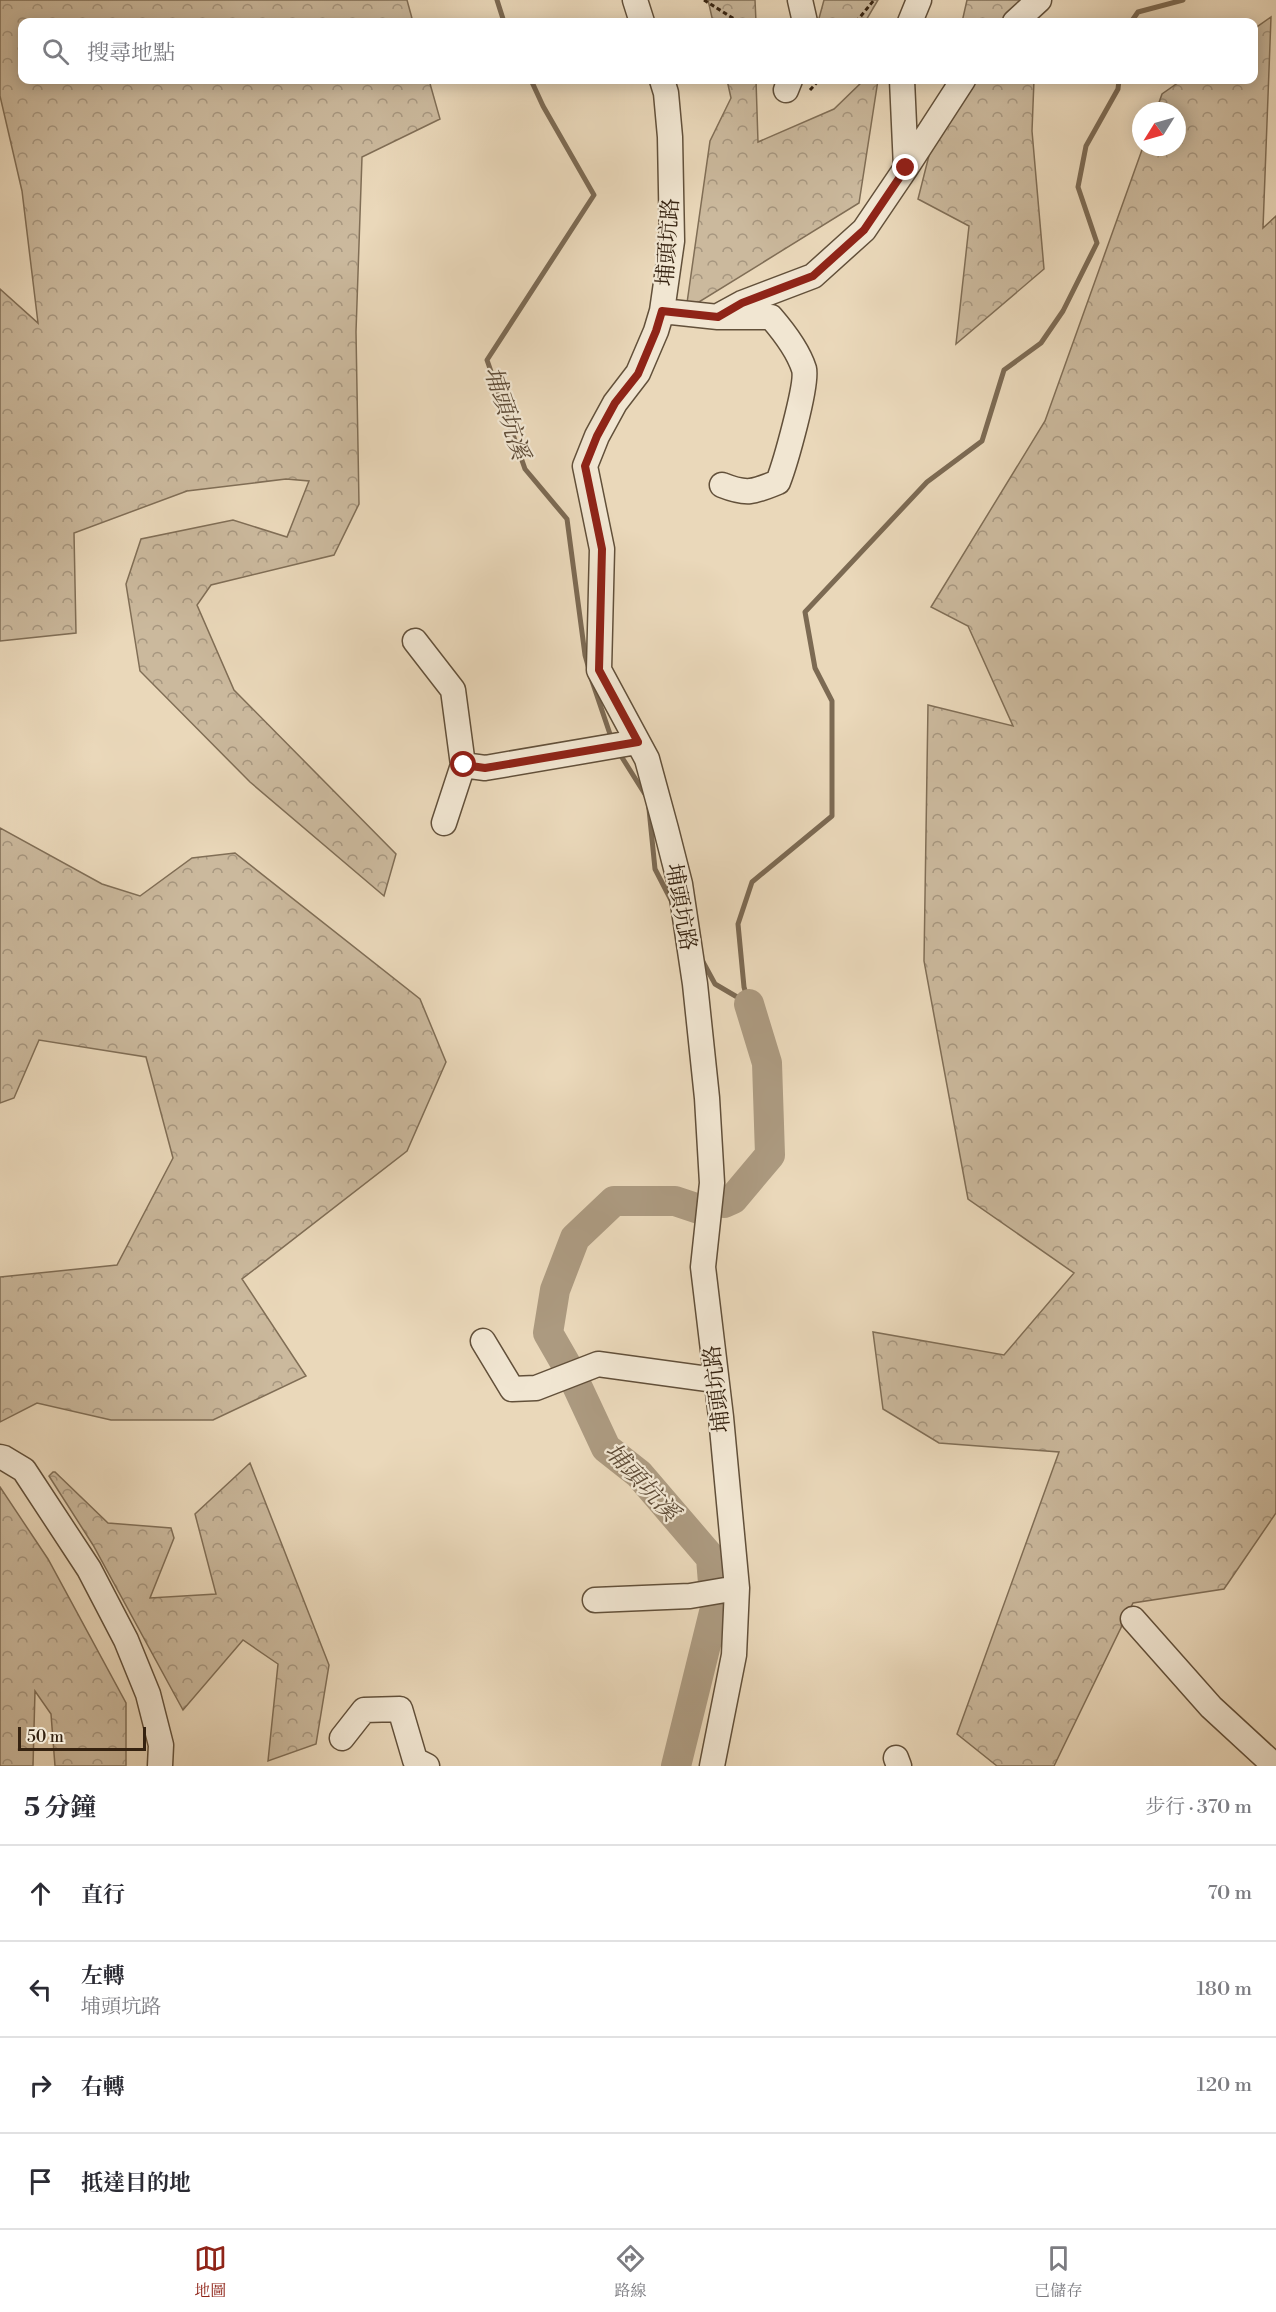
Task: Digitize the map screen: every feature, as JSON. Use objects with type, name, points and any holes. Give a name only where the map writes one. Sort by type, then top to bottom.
[{"type":"street","points":[[635,0],[641,18]]},
{"type":"street","points":[[800,0],[803,18]]},
{"type":"street","points":[[912,18],[919,0]]},
{"type":"street","points":[[1019,18],[1039,0]]},
{"type":"street","name":"埔頭坑路","points":[[663,84],[670,137],[672,241],[662,311],[638,374],[615,403],[597,436],[585,466],[602,549],[599,670],[622,744],[647,759],[680,884],[695,984],[712,1183],[703,1267],[721,1418],[737,1588],[734,1655],[712,1766]]},
{"type":"street","points":[[902,84],[906,168]]},
{"type":"street","points":[[718,317],[742,303],[813,276],[864,230],[960,84]]},
{"type":"street","points":[[662,311],[718,317],[771,318],[787,336],[804,370],[793,429],[778,482],[758,490],[740,492],[722,485]]},
{"type":"street","points":[[415,641],[453,690],[464,765],[444,823]]},
{"type":"street","points":[[464,765],[485,768],[622,744]]},
{"type":"street","points":[[483,1341],[512,1389],[536,1388],[598,1364],[715,1380]]},
{"type":"street","points":[[0,1457],[24,1470],[89,1569],[126,1640],[148,1694],[161,1745],[160,1766]]},
{"type":"street","points":[[595,1600],[690,1596],[737,1588]]},
{"type":"street","points":[[1133,1619],[1211,1707],[1275,1766]]},
{"type":"street","points":[[342,1738],[364,1710],[400,1709],[415,1760],[427,1766]]},
{"type":"path","points":[[704,0],[733,18]]},
{"type":"path","points":[[859,18],[874,0]]},
{"type":"green space","points":[[0,0],[407,0],[412,18],[18,18],[18,84],[430,84],[440,119],[362,157],[356,332],[359,504],[334,555],[211,585],[197,605],[234,690],[396,854],[384,896],[250,782],[140,671],[126,584],[141,539],[233,520],[287,537],[309,481],[286,479],[187,491],[74,533],[76,633],[0,641],[0,289],[38,323],[22,191],[0,96]]},
{"type":"green space","points":[[708,0],[755,0],[756,18],[712,18]]},
{"type":"green space","points":[[824,0],[878,0],[867,18],[819,18]]},
{"type":"green space","points":[[967,0],[1037,0],[1036,18],[963,18]]},
{"type":"green space","points":[[1271,17],[1263,228],[1276,216],[1276,1513],[1224,1589],[1133,1603],[1054,1766],[997,1766],[957,1734],[1059,1452],[939,1443],[883,1409],[873,1332],[1004,1355],[1074,1273],[968,1199],[924,961],[928,705],[1013,726],[968,626],[931,607],[1045,421],[1140,156],[1186,156],[1186,102],[1159,102],[1162,94],[1176,84],[1258,84],[1258,26]]},
{"type":"green space","points":[[728,84],[756,84],[758,142],[834,109],[860,84],[877,84],[859,203],[686,310],[710,141],[731,98]]},
{"type":"green space","points":[[947,84],[1034,84],[1032,131],[1044,269],[956,344],[969,226],[918,199]]},
{"type":"green space","points":[[0,828],[102,884],[140,896],[192,858],[235,853],[420,999],[446,1062],[407,1151],[242,1279],[306,1376],[213,1420],[111,1420],[37,1403],[0,1422],[0,1277],[117,1265],[173,1158],[146,1057],[39,1040],[14,1098],[0,1103]]},
{"type":"green space","points":[[250,1463],[329,1665],[316,1744],[268,1761],[278,1664],[243,1640],[183,1710],[93,1545],[49,1476],[55,1472],[108,1523],[171,1528],[174,1538],[150,1598],[216,1594],[195,1514]]},
{"type":"green space","points":[[0,1487],[48,1559],[126,1703],[126,1766],[55,1766],[51,1714],[35,1691],[33,1766],[0,1766]]},
{"type":"waterway","name":"埔頭坑溪","points":[[497,0],[503,18]]},
{"type":"waterway","points":[[1134,18],[1138,12],[1183,0]]},
{"type":"waterway","name":"埔頭坑溪","points":[[533,84],[594,195],[487,360],[525,469],[567,519],[585,655],[589,669]]},
{"type":"waterway","points":[[749,1004],[744,987],[738,924],[752,882],[832,816],[832,701],[815,668],[805,612],[927,482],[982,441],[1004,370],[1041,343],[1063,311],[1097,243],[1078,187],[1086,146],[1118,89],[1119,84]]},
{"type":"waterway","name":"埔頭坑溪","points":[[591,678],[612,740]]},
{"type":"waterway","name":"埔頭坑溪","points":[[618,751],[648,799],[655,869],[672,902]]},
{"type":"waterway","name":"埔頭坑溪","points":[[702,960],[715,984],[749,1004]]},
{"type":"waterway","name":"埔頭坑溪","points":[[724,1203],[733,1199],[770,1155],[767,1063],[749,1004]]},
{"type":"waterway","name":"埔頭坑溪","points":[[676,1766],[715,1608],[711,1558],[639,1474],[606,1448],[571,1373],[548,1333],[555,1290],[575,1238],[614,1201],[675,1201],[705,1211]]},
{"type":"route","points":[[464,765],[485,768],[638,742],[599,670],[602,549],[585,466],[597,436],[615,403],[638,374],[662,311],[718,317],[742,303],[813,276],[864,230],[906,168]]}]
